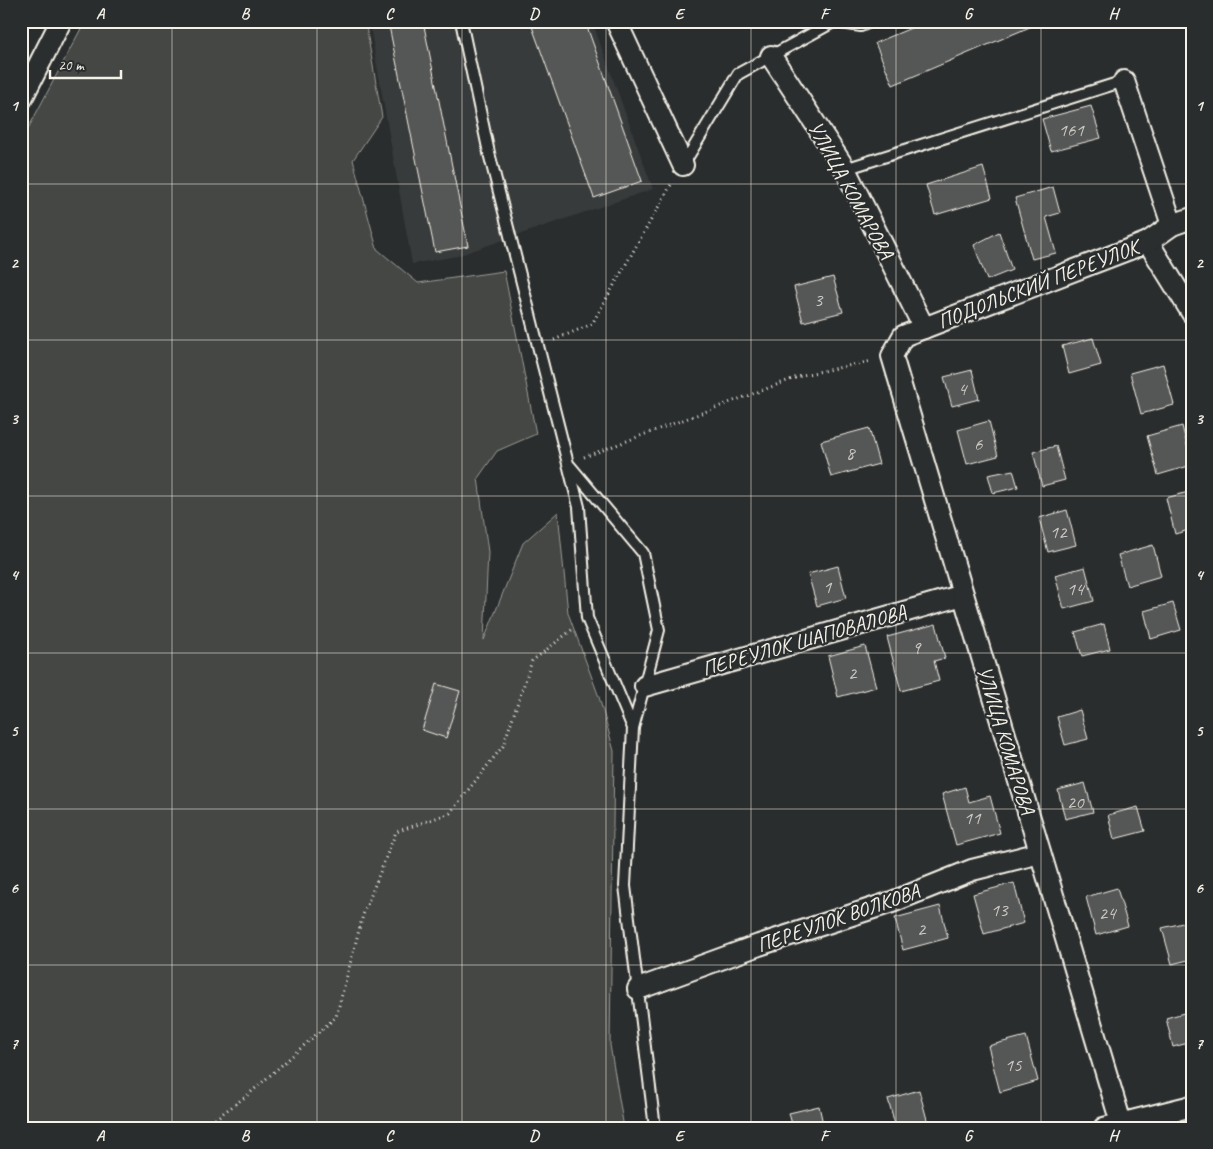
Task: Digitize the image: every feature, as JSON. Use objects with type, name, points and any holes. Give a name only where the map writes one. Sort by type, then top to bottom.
[{"type":"street","points":[[21,100],[61,21]]},
{"type":"street","points":[[616,21],[683,166]]},
{"type":"street","name":"УЛИЦА КОМАРОВА","points":[[771,56],[845,169],[924,328]]},
{"type":"street","points":[[1124,81],[1172,225]]},
{"type":"street","name":"ПОДОЛЬСКИЙ ПЕРЕУЛОК","points":[[892,356],[903,336],[1148,242],[1172,225],[1192,218]]},
{"type":"street","points":[[1148,242],[1192,313]]},
{"type":"street","name":"УЛИЦА КОМАРОВА","points":[[892,356],[1040,853],[1113,1125]]},
{"type":"street","name":"ПЕРЕУЛОК ШАПОВАЛОВА","points":[[645,686],[963,595]]},
{"type":"street","name":"ПЕРЕУЛОК ВОЛКОВА","points":[[638,989],[759,945],[892,902],[972,870],[1040,853]]},
{"type":"street","points":[[1113,1125],[1192,1106]]},
{"type":"lane","points":[[461,21],[489,153],[579,507],[587,618],[633,728]]},
{"type":"lane","points":[[683,166],[738,74],[836,21],[861,26],[872,21]]},
{"type":"lane","points":[[845,169],[1124,81]]},
{"type":"lane","points":[[568,463],[643,553],[659,630],[633,728],[625,886],[655,1128]]},
{"type":"path","points":[[538,347],[592,324],[683,166]]},
{"type":"path","points":[[568,463],[803,375],[892,356]]},
{"type":"path","points":[[203,1128],[249,1094],[336,1017],[362,915],[396,832],[450,813],[503,746],[532,661],[587,618]]},
{"type":"shaded area","points":[[85,21],[365,21],[382,117],[353,160],[377,249],[418,283],[504,271],[536,434],[497,451],[478,478],[488,552],[484,640],[523,543],[558,512],[568,613],[599,697],[614,751],[610,1045],[624,1128],[21,1128],[21,142]]},
{"type":"shaded area","points":[[369,21],[592,21],[653,189],[457,256],[412,264]]},
{"type":"building","points":[[388,21],[423,21],[468,246],[435,252]]},
{"type":"building","points":[[530,21],[585,21],[642,181],[594,198]]},
{"type":"building","points":[[928,21],[1044,21],[893,85],[875,43]]},
{"type":"building","points":[[1091,106],[1101,138],[1051,151],[1042,119]]},
{"type":"building","points":[[983,167],[992,198],[935,215],[926,185]]},
{"type":"building","points":[[1053,187],[1060,213],[1046,217],[1056,253],[1032,259],[1015,198]]},
{"type":"building","points":[[999,232],[1012,270],[987,280],[974,245]]},
{"type":"building","points":[[833,277],[843,312],[803,322],[794,287]]},
{"type":"building","points":[[1093,338],[1101,365],[1069,374],[1062,346]]},
{"type":"building","points":[[1163,364],[1174,405],[1141,414],[1130,373]]},
{"type":"building","points":[[972,370],[979,399],[952,406],[944,377]]},
{"type":"building","points":[[989,421],[998,456],[967,464],[958,430]]},
{"type":"building","points":[[1182,426],[1192,465],[1158,475],[1147,436]]},
{"type":"building","points":[[869,428],[879,464],[831,477],[821,441]]},
{"type":"building","points":[[1056,446],[1065,480],[1042,486],[1033,452]]},
{"type":"building","points":[[1013,470],[1018,487],[993,493],[988,475]]},
{"type":"building","points":[[1192,491],[1192,529],[1175,534],[1166,498]]},
{"type":"building","points":[[1067,510],[1076,545],[1048,552],[1039,518]]},
{"type":"building","points":[[1153,545],[1161,576],[1127,586],[1118,555]]},
{"type":"building","points":[[838,566],[846,598],[817,606],[808,574]]},
{"type":"building","points":[[1085,567],[1094,601],[1064,609],[1055,575]]},
{"type":"building","points":[[1173,603],[1181,630],[1151,639],[1144,611]]},
{"type":"building","points":[[936,624],[945,658],[934,661],[939,681],[901,691],[887,637]]},
{"type":"building","points":[[1104,624],[1110,649],[1082,656],[1075,632]]},
{"type":"building","points":[[865,646],[876,687],[838,697],[828,656]]},
{"type":"building","points":[[436,684],[460,691],[446,738],[422,730]]},
{"type":"building","points":[[1080,710],[1088,739],[1065,745],[1057,717]]},
{"type":"building","points":[[1085,783],[1093,812],[1065,819],[1058,790]]},
{"type":"building","points":[[965,787],[969,802],[990,796],[1000,833],[956,845],[942,794]]},
{"type":"building","points":[[1138,807],[1145,831],[1114,839],[1108,815]]},
{"type":"building","points":[[1014,883],[1024,923],[984,934],[973,894]]},
{"type":"building","points":[[1117,888],[1128,926],[1096,935],[1086,897]]},
{"type":"building","points":[[940,906],[948,938],[903,950],[895,918]]},
{"type":"building","points":[[1191,921],[1192,959],[1172,964],[1162,928]]},
{"type":"building","points":[[1191,1011],[1192,1042],[1173,1047],[1166,1018]]},
{"type":"building","points":[[1026,1036],[1038,1081],[1000,1092],[988,1046]]},
{"type":"building","points":[[919,1090],[929,1127],[896,1128],[888,1099]]},
{"type":"building","points":[[819,1106],[824,1128],[793,1128],[789,1113]]}]
